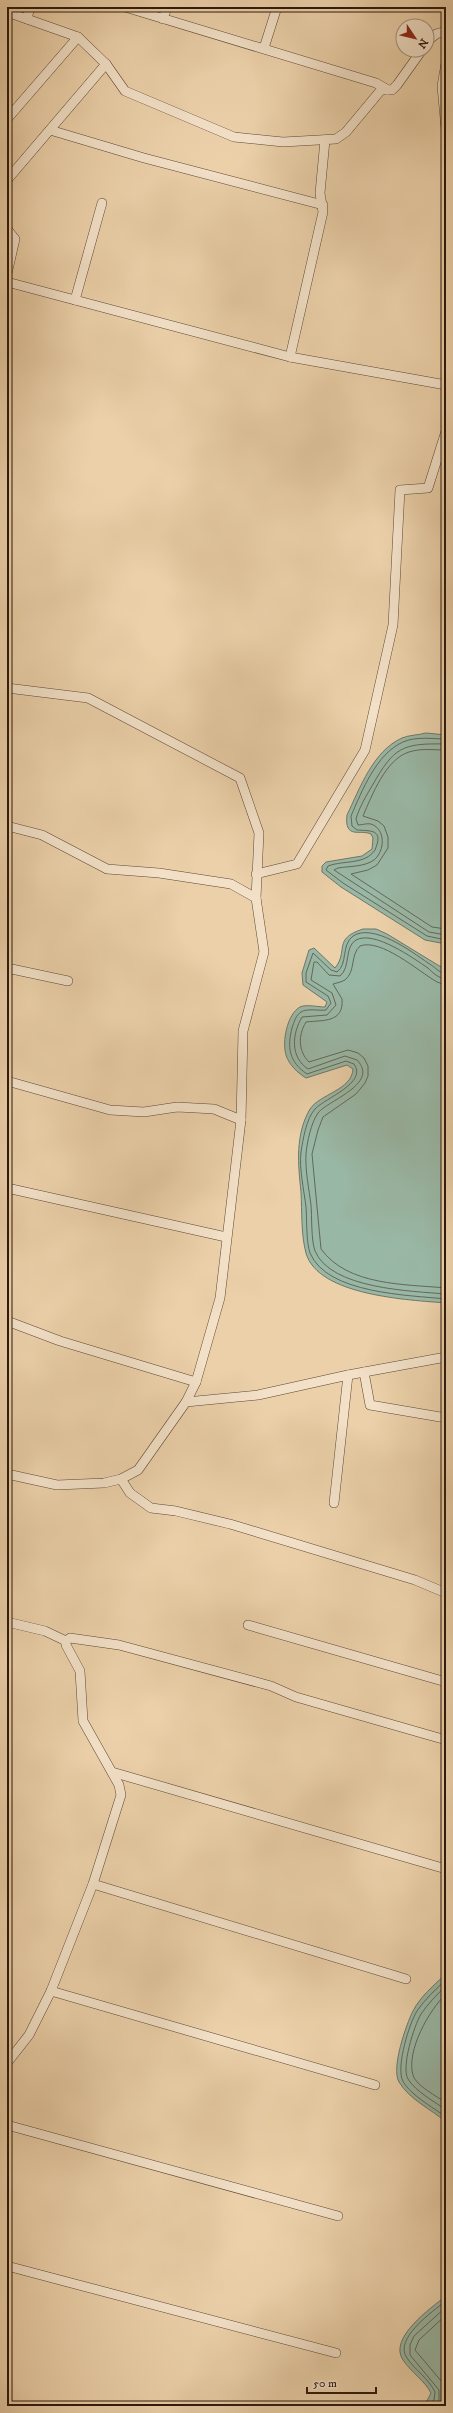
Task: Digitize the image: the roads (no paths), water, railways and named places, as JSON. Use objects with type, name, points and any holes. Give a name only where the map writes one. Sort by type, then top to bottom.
[{"type":"street","points":[[27,19],[30,7]]},
{"type":"street","points":[[125,7],[376,83],[388,90]]},
{"type":"street","points":[[163,19],[167,7]]},
{"type":"street","points":[[264,48],[277,7]]},
{"type":"street","points":[[7,12],[69,32],[78,37],[106,64],[125,91],[234,137],[283,142],[336,139],[346,132],[381,90],[388,90],[397,85],[416,58]]},
{"type":"street","points":[[435,35],[446,31]]},
{"type":"street","points":[[7,119],[78,37]]},
{"type":"street","points":[[446,63],[442,86],[446,129]]},
{"type":"street","points":[[7,180],[106,64]]},
{"type":"street","points":[[50,130],[144,158],[323,205]]},
{"type":"street","points":[[290,357],[323,205],[320,193],[325,140]]},
{"type":"street","points":[[75,300],[102,204]]},
{"type":"street","points":[[7,229],[15,239],[7,274]]},
{"type":"street","points":[[7,282],[290,357],[446,385]]},
{"type":"street","points":[[256,874],[296,864],[364,750],[393,625],[400,490],[428,488],[446,431]]},
{"type":"street","points":[[7,688],[88,698],[240,778],[259,833],[256,898],[264,952],[243,1031],[241,1120],[220,1298],[196,1382],[186,1402],[138,1470],[121,1479],[104,1483],[57,1485],[7,1474]]},
{"type":"street","points":[[7,826],[42,835],[107,869],[159,873],[231,884],[256,898]]},
{"type":"street","points":[[7,968],[68,981]]},
{"type":"street","points":[[7,1081],[110,1110],[144,1112],[177,1107],[214,1109],[241,1120]]},
{"type":"street","points":[[7,1188],[226,1237]]},
{"type":"street","points":[[7,1321],[60,1341],[196,1382]]},
{"type":"street","points":[[186,1402],[258,1395],[348,1375],[446,1358]]},
{"type":"street","points":[[364,1372],[370,1405],[446,1418]]},
{"type":"street","points":[[334,1503],[348,1375]]},
{"type":"street","points":[[121,1479],[130,1493],[151,1508],[176,1511],[230,1524],[415,1580],[446,1593]]},
{"type":"street","points":[[7,1622],[45,1631],[66,1641],[80,1671],[83,1721],[119,1785],[121,1795],[93,1884],[51,1991],[29,2035],[7,2063]]},
{"type":"street","points":[[248,1625],[446,1682]]},
{"type":"street","points":[[66,1641],[70,1638],[119,1645],[271,1686],[296,1697],[446,1740]]},
{"type":"street","points":[[112,1772],[446,1869]]},
{"type":"street","points":[[93,1884],[406,1979]]},
{"type":"street","points":[[51,1991],[375,2085]]},
{"type":"street","points":[[7,2126],[338,2216]]},
{"type":"street","points":[[7,2266],[336,2353]]},
{"type":"water","points":[[426,733],[446,735],[446,944],[425,940],[341,887],[322,872],[322,866],[326,862],[362,856],[372,849],[373,838],[371,834],[351,831],[348,828],[347,823],[347,815],[362,782],[375,761],[392,744],[405,737]]},
{"type":"water","points":[[363,929],[376,929],[387,934],[446,970],[446,1303],[389,1297],[346,1287],[328,1279],[314,1267],[306,1253],[304,1246],[299,1171],[299,1150],[302,1129],[310,1109],[321,1099],[342,1087],[351,1076],[353,1069],[347,1065],[306,1078],[294,1068],[287,1059],[285,1036],[292,1016],[300,1007],[325,1007],[327,1002],[303,985],[302,973],[309,950],[314,948],[335,968],[341,956],[344,941],[353,933]]},
{"type":"water","points":[[446,1974],[446,2122],[409,2094],[399,2082],[397,2067],[400,2046],[413,2011],[423,1996]]},
{"type":"water","points":[[446,2296],[446,2406],[418,2406],[427,2401],[431,2393],[425,2384],[403,2360],[400,2351],[401,2342],[413,2324]]}]
